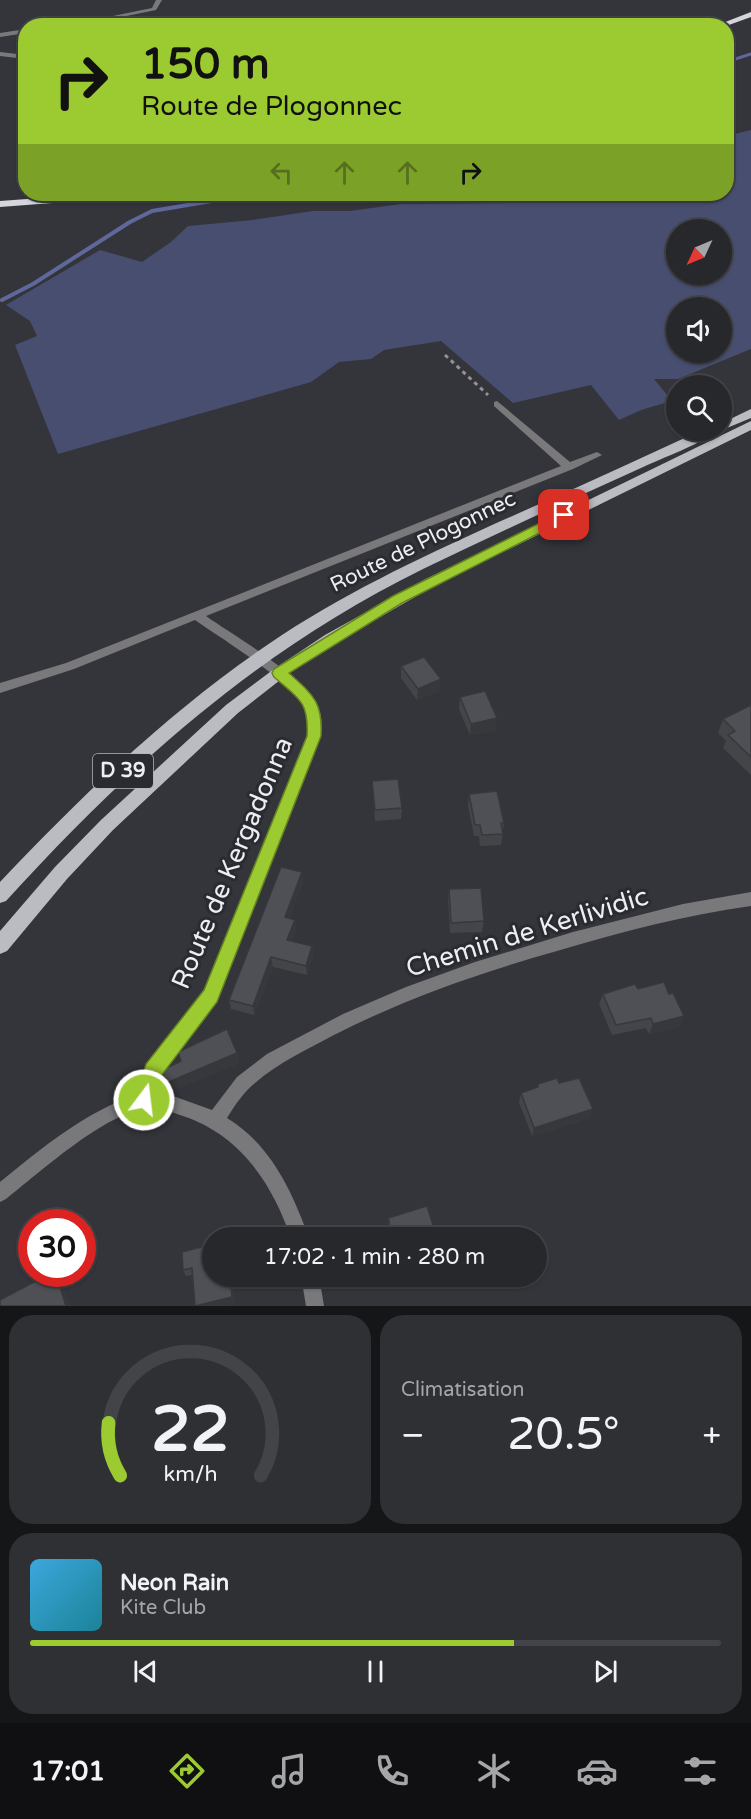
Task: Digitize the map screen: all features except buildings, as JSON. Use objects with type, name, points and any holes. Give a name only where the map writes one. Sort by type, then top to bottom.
[{"type":"highway","points":[[734,20],[751,14]]},
{"type":"highway","points":[[734,25],[751,19]]},
{"type":"highway","points":[[0,195],[18,194]]},
{"type":"highway","points":[[0,204],[39,201]]},
{"type":"main road","points":[[732,422],[751,413]]},
{"type":"main road","name":"Route de Plogonnec","points":[[0,945],[61,873],[115,818],[223,717],[279,673],[330,639],[439,578],[751,425]]},
{"type":"main road","name":"Route de Plogonnec","points":[[0,895],[67,824],[125,768],[257,660],[343,605],[420,564],[689,441]]},
{"type":"street","points":[[112,18],[154,9],[159,0]]},
{"type":"street","points":[[0,35],[18,32]]},
{"type":"street","points":[[0,54],[18,56]]},
{"type":"street","points":[[497,404],[569,467]]},
{"type":"street","name":"Route de Plogonnec","points":[[0,688],[70,666],[597,455]]},
{"type":"street","points":[[197,616],[257,660]]},
{"type":"street","name":"Route de Kergadonna","points":[[144,1100],[153,1071],[211,996],[314,736],[315,716],[303,694],[279,673],[257,660]]},
{"type":"street","name":"Chemin de Kerlividic","points":[[216,1121],[236,1090],[261,1068],[337,1025],[419,988],[481,966],[639,921],[715,904],[751,899]]},
{"type":"street","points":[[0,1193],[98,1121],[121,1108],[144,1100],[167,1102],[184,1106],[216,1121],[250,1147],[275,1178],[295,1227]]},
{"type":"street","points":[[312,1287],[315,1306]]},
{"type":"path","points":[[445,355],[497,404]]},
{"type":"shaded area","points":[[751,130],[751,349],[732,357],[732,297],[666,297],[666,363],[717,363],[688,375],[666,375],[666,379],[654,379],[666,394],[666,403],[641,410],[619,420],[591,385],[513,403],[441,341],[384,350],[371,359],[339,362],[311,382],[58,454],[15,345],[37,336],[30,321],[6,305],[100,250],[142,262],[171,242],[188,226],[313,211],[350,211],[401,204],[506,203],[512,201],[734,201],[734,134]]},
{"type":"waterway","points":[[734,59],[751,54]]},
{"type":"waterway","points":[[2,300],[33,284],[130,222],[152,211],[211,201]]},
{"type":"route","points":[[144,1100],[148,1082],[161,1058],[211,996],[314,736],[315,716],[311,706],[303,694],[279,673],[330,639],[398,600],[564,515]]}]
